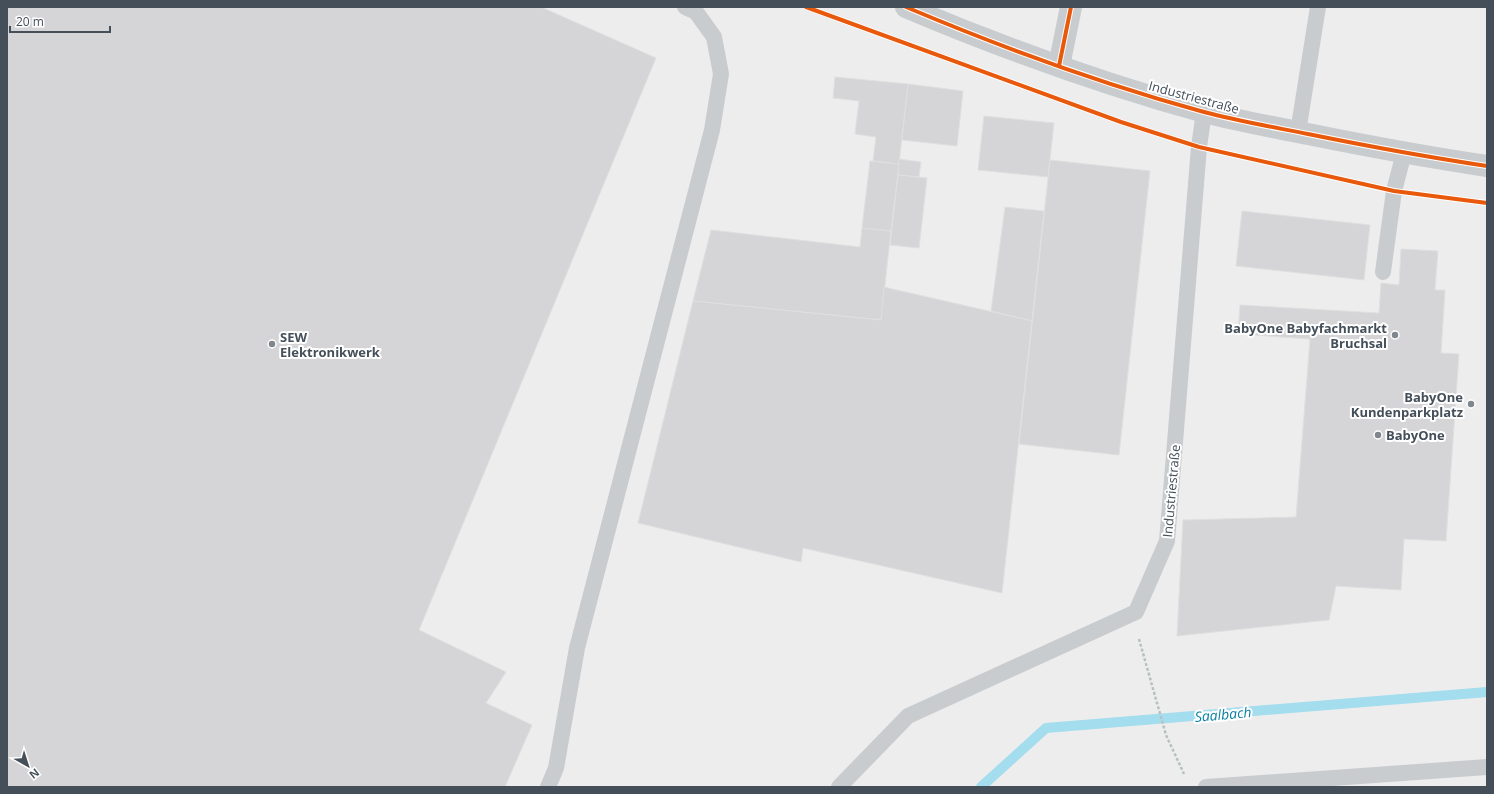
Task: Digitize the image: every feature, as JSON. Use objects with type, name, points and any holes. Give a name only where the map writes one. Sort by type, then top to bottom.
[{"type":"street","name":"Industriestraße","points":[[906,7],[1059,66],[1204,112],[1404,153],[1487,166]]},
{"type":"street","points":[[1059,66],[1071,7]]},
{"type":"lane","points":[[548,787],[556,768],[577,648],[712,130],[721,74],[714,37],[696,12],[685,7]]},
{"type":"lane","points":[[1298,132],[1318,7]]},
{"type":"lane","name":"Industriestraße","points":[[1131,614],[1136,612],[1167,541],[1199,155],[1204,112]]},
{"type":"lane","points":[[1383,272],[1394,191],[1404,153]]},
{"type":"lane","points":[[839,787],[908,716],[1131,614]]},
{"type":"lane","points":[[1206,787],[1487,767]]},
{"type":"path","points":[[1131,614],[1166,735],[1187,780]]},
{"type":"building","name":"SEW Elektronikwerk","points":[[7,7],[541,7],[656,58],[419,630],[506,672],[486,703],[532,725],[505,787],[7,787]]},
{"type":"building","points":[[835,77],[908,84],[899,164],[873,161],[876,137],[855,134],[859,101],[833,98]]},
{"type":"building","points":[[908,84],[963,91],[957,146],[902,140]]},
{"type":"building","points":[[984,116],[1054,123],[1048,177],[978,170]]},
{"type":"building","points":[[899,159],[921,162],[919,177],[898,175]]},
{"type":"building","points":[[1050,160],[1150,171],[1119,455],[1019,444]]},
{"type":"building","points":[[870,161],[899,164],[891,231],[862,228]]},
{"type":"building","points":[[898,175],[927,178],[919,248],[890,245]]},
{"type":"building","points":[[1005,207],[1044,211],[1032,321],[991,311]]},
{"type":"building","points":[[1242,211],[1370,225],[1364,280],[1236,266]]},
{"type":"building","points":[[862,228],[891,231],[881,320],[693,301],[711,230],[860,247]]},
{"type":"building","name":"BabyOne","points":[[1401,249],[1438,251],[1435,290],[1445,290],[1441,353],[1459,354],[1446,541],[1404,539],[1401,590],[1336,586],[1329,620],[1177,636],[1183,520],[1296,517],[1310,339],[1238,334],[1240,305],[1379,313],[1381,283],[1399,285]]},
{"type":"building","points":[[884,287],[1032,321],[1002,593],[803,548],[801,562],[638,523],[693,301],[881,320]]},
{"type":"waterway","name":"Saalbach","points":[[981,787],[1046,728],[1487,692]]},
{"type":"cycle path","points":[[806,7],[1121,122],[1199,147],[1394,191],[1487,203]]},
{"type":"cycle path","points":[[906,7],[1016,51],[1128,90],[1204,112],[1352,143],[1487,166]]},
{"type":"cycle path","points":[[1059,66],[1071,7]]},
{"type":"place","name":"BabyOne Babyfachmarkt Bruchsal","points":[[1395,335]]},
{"type":"place","name":"SEW Elektronikwerk","points":[[272,344]]},
{"type":"place","name":"BabyOne Kundenparkplatz","points":[[1471,404]]},
{"type":"place","name":"BabyOne","points":[[1378,435]]}]
